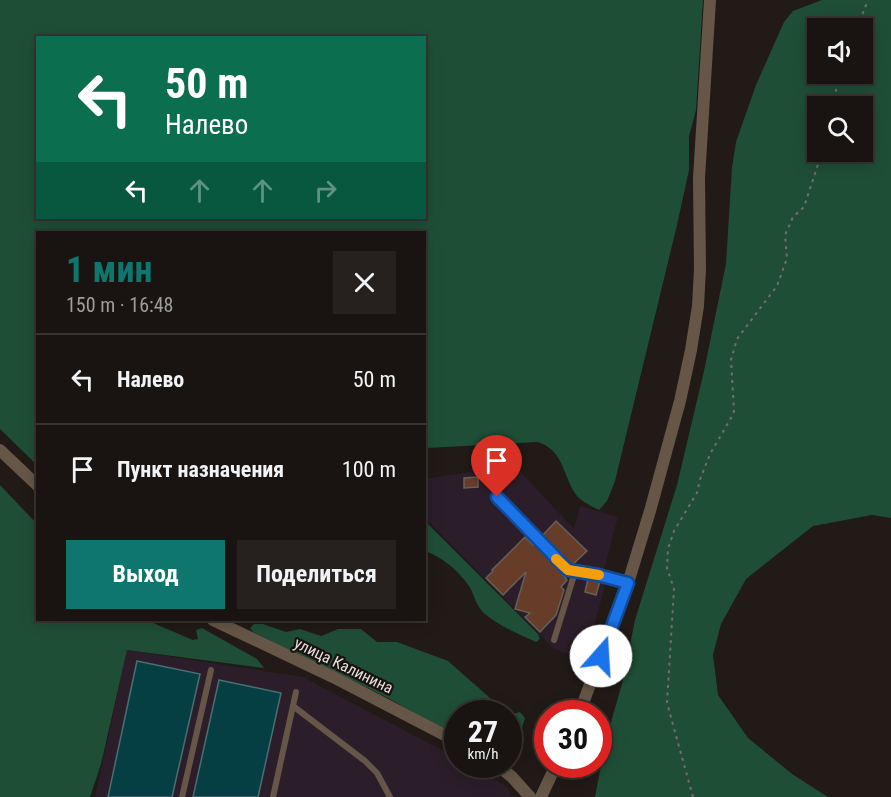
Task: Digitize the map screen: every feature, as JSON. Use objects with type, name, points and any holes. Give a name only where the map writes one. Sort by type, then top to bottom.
[{"type":"street","points":[[584,700],[628,583],[651,511],[680,401],[698,306],[701,245],[699,178],[710,0]]},
{"type":"street","points":[[0,450],[36,484]]},
{"type":"street","name":"улица Калинина","points":[[215,621],[333,677],[444,735]]},
{"type":"street","points":[[513,778],[530,797]]},
{"type":"street","points":[[541,797],[550,778]]},
{"type":"lane","points":[[497,497],[568,570],[628,583]]},
{"type":"lane","points":[[554,640],[575,572]]},
{"type":"lane","points":[[182,797],[211,670]]},
{"type":"lane","points":[[273,797],[296,692]]},
{"type":"lane","points":[[293,706],[342,742],[377,772],[390,797]]},
{"type":"path","points":[[861,18],[868,0]]},
{"type":"path","points":[[693,797],[667,703],[674,589],[667,568],[668,549],[674,531],[698,491],[699,482],[710,454],[734,411],[731,360],[736,339],[777,286],[788,258],[785,235],[793,217],[804,207],[819,162]]},
{"type":"shaded area","points":[[514,465],[574,529],[580,506],[618,517],[601,580],[606,582],[585,660],[554,649],[426,519],[426,479]]},
{"type":"shaded area","points":[[127,650],[303,677],[444,751],[444,778],[493,778],[506,786],[514,797],[95,797]]},
{"type":"green space","points":[[0,0],[703,0],[696,110],[689,136],[689,170],[615,481],[607,501],[599,510],[578,497],[557,455],[538,442],[427,448],[426,458],[426,231],[36,231],[36,464],[0,429]]},
{"type":"green space","points":[[822,0],[891,0],[891,518],[872,515],[813,526],[746,579],[721,624],[713,655],[718,695],[748,738],[792,774],[828,797],[595,797],[599,778],[612,778],[612,719],[623,680],[635,620],[677,485],[704,371],[726,264],[732,167],[736,142],[756,85],[784,22],[793,11]]},
{"type":"green space","points":[[0,485],[36,523],[36,621],[148,621],[193,640],[198,639],[196,630],[202,628],[257,659],[264,668],[127,650],[101,764],[90,797],[0,797]]},
{"type":"green space","points":[[426,522],[538,634],[540,639],[536,642],[493,620],[482,611],[469,586],[460,575],[443,560],[426,552]]},
{"type":"green space","points":[[254,624],[263,624],[286,632],[300,629],[321,636],[338,629],[361,629],[377,642],[397,642],[448,661],[492,700],[444,700],[444,730],[388,698],[253,632],[250,628]]},
{"type":"water","points":[[137,661],[200,674],[172,797],[108,797]]},
{"type":"water","points":[[219,680],[281,693],[258,797],[193,797]]},
{"type":"building","points":[[478,477],[478,487],[464,488],[464,478]]},
{"type":"building","points":[[556,521],[587,551],[572,565],[542,536]]},
{"type":"building","points":[[525,537],[533,545],[535,543],[567,580],[561,587],[564,590],[556,615],[540,632],[525,617],[530,613],[515,609],[526,572],[503,595],[486,578]]},
{"type":"building","points":[[588,579],[600,581],[596,595],[585,592]]},
{"type":"slow traffic","points":[[556,559],[568,570],[599,575]]},
{"type":"route","points":[[497,497],[568,570],[628,583],[601,656]]}]
